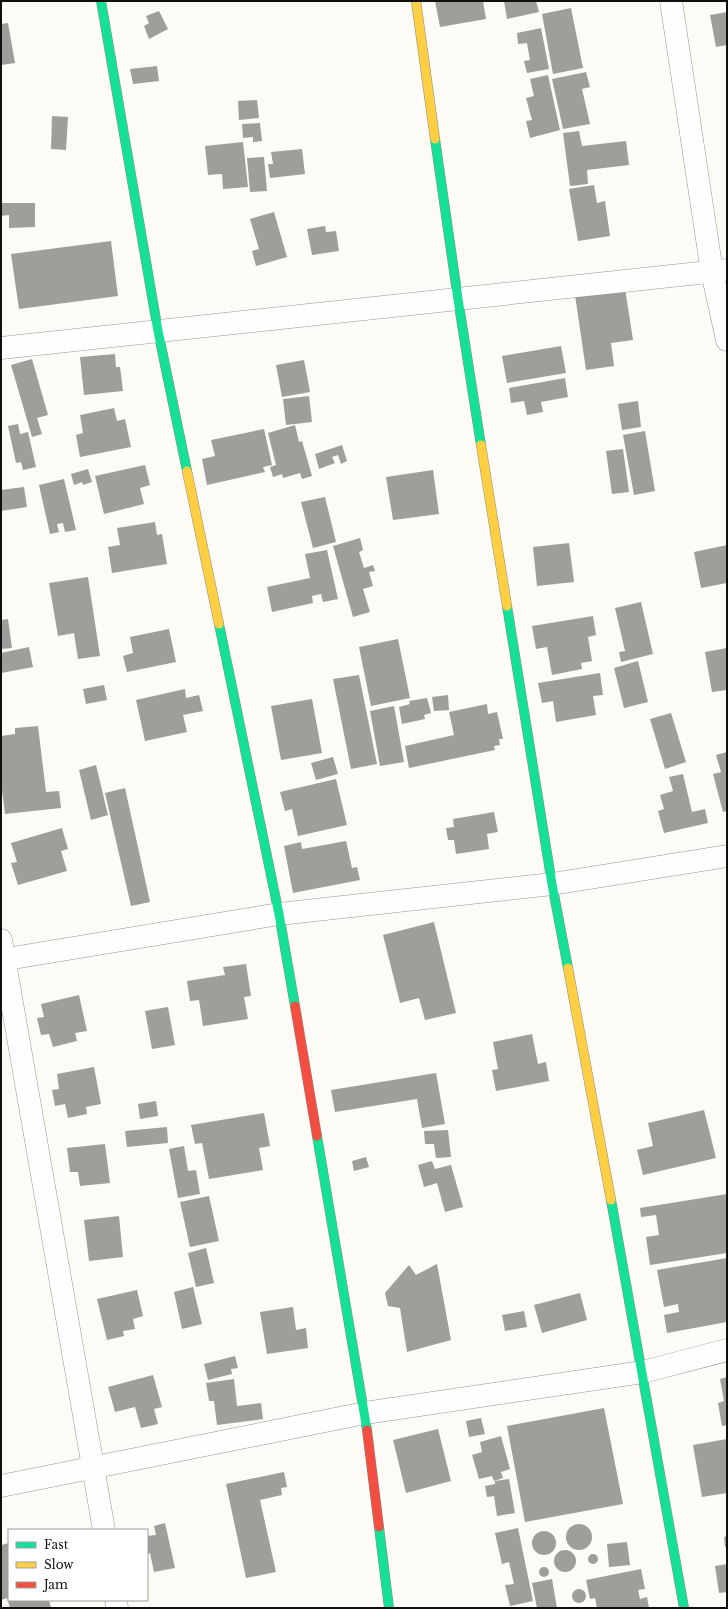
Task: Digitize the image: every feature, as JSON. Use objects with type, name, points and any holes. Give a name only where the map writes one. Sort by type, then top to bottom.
[{"type":"street","points":[[101,1],[158,331],[279,914],[366,1412],[389,1608]]},
{"type":"street","points":[[416,1],[458,299],[552,884],[643,1372],[684,1608]]},
{"type":"street","points":[[671,1],[720,271],[727,340]]},
{"type":"street","points":[[1,348],[720,271]]},
{"type":"street","points":[[104,1529],[94,1466],[2,953],[279,914],[552,884],[727,856]]},
{"type":"street","points":[[1,1486],[366,1412],[643,1372],[727,1350]]},
{"type":"building","points":[[435,1],[483,1],[486,19],[440,27]]},
{"type":"building","points":[[504,1],[536,1],[539,12],[507,19]]},
{"type":"building","points":[[571,8],[583,68],[553,74],[542,14]]},
{"type":"building","points":[[159,11],[168,29],[149,39],[144,26],[149,23],[146,16]]},
{"type":"building","points":[[727,12],[727,45],[716,47],[710,15]]},
{"type":"building","points":[[8,23],[15,63],[1,65],[1,24]]},
{"type":"building","points":[[541,28],[549,69],[527,73],[524,61],[530,60],[527,43],[518,44],[517,33]]},
{"type":"building","points":[[157,66],[159,81],[133,84],[130,69]]},
{"type":"building","points":[[586,72],[590,87],[582,89],[590,124],[563,129],[552,79]]},
{"type":"building","points":[[548,75],[560,130],[530,138],[526,121],[532,120],[526,98],[534,96],[530,79]]},
{"type":"building","points":[[257,100],[259,118],[239,120],[238,101]]},
{"type":"building","points":[[52,116],[68,117],[66,150],[51,149]]},
{"type":"building","points":[[260,123],[262,141],[253,142],[253,137],[243,138],[242,124]]},
{"type":"building","points":[[579,131],[582,146],[626,141],[629,165],[587,170],[588,184],[570,186],[563,133]]},
{"type":"building","points":[[243,142],[248,187],[223,189],[222,174],[208,175],[205,146]]},
{"type":"building","points":[[302,149],[305,174],[270,178],[268,164],[273,164],[271,152]]},
{"type":"building","points":[[264,157],[267,191],[250,192],[247,158]]},
{"type":"building","points":[[594,185],[597,203],[605,201],[610,236],[578,241],[569,189]]},
{"type":"building","points":[[1,203],[35,203],[35,227],[9,228],[9,215],[1,216]]},
{"type":"building","points":[[274,212],[287,257],[256,266],[252,251],[259,249],[250,219]]},
{"type":"building","points":[[325,226],[326,232],[336,231],[339,251],[312,255],[307,229]]},
{"type":"building","points":[[111,241],[118,296],[19,309],[11,254]]},
{"type":"building","points":[[625,288],[633,340],[611,343],[614,366],[586,370],[575,295]]},
{"type":"building","points":[[561,346],[566,373],[507,383],[502,356]]},
{"type":"building","points":[[115,354],[116,367],[120,367],[123,391],[84,395],[80,357]]},
{"type":"building","points":[[32,359],[48,415],[37,418],[42,434],[32,437],[11,365]]},
{"type":"building","points":[[304,360],[310,392],[282,397],[276,365]]},
{"type":"building","points":[[565,378],[568,397],[541,402],[543,412],[527,415],[524,401],[511,403],[509,388]]},
{"type":"building","points":[[309,396],[312,422],[286,425],[283,399]]},
{"type":"building","points":[[638,401],[641,427],[622,430],[618,404]]},
{"type":"building","points":[[114,408],[117,421],[125,419],[131,447],[80,457],[76,435],[83,433],[80,415]]},
{"type":"building","points":[[18,424],[20,434],[28,432],[36,467],[23,470],[21,462],[16,463],[8,426]]},
{"type":"building","points":[[295,425],[299,442],[302,441],[312,476],[302,479],[300,473],[283,478],[282,474],[273,477],[270,467],[276,465],[268,433]]},
{"type":"building","points":[[264,429],[272,465],[263,467],[265,472],[207,485],[202,459],[215,456],[211,440]]},
{"type":"building","points":[[645,431],[655,491],[634,495],[623,435]]},
{"type":"building","points":[[342,445],[347,461],[341,464],[338,455],[332,457],[335,463],[319,469],[315,454]]},
{"type":"building","points":[[623,449],[629,492],[612,494],[606,451]]},
{"type":"building","points":[[145,465],[150,485],[140,488],[144,504],[104,514],[95,476]]},
{"type":"building","points":[[88,469],[92,482],[83,485],[82,482],[74,485],[71,474]]},
{"type":"building","points":[[433,470],[439,514],[393,520],[386,477]]},
{"type":"building","points":[[64,479],[76,530],[65,532],[63,523],[57,524],[59,532],[50,534],[39,485]]},
{"type":"building","points":[[24,487],[27,507],[1,511],[1,490]]},
{"type":"building","points":[[325,497],[336,542],[313,548],[301,502]]},
{"type":"building","points":[[155,522],[157,535],[162,534],[167,564],[112,573],[108,547],[120,545],[117,528]]},
{"type":"building","points":[[360,538],[363,550],[359,552],[364,568],[373,565],[375,571],[369,572],[373,586],[363,589],[370,612],[353,617],[333,546]]},
{"type":"building","points":[[569,543],[574,582],[537,586],[533,547]]},
{"type":"building","points":[[727,545],[727,583],[701,588],[694,552]]},
{"type":"building","points":[[327,550],[338,599],[323,602],[321,594],[312,596],[313,603],[272,612],[267,587],[310,578],[305,554]]},
{"type":"building","points":[[88,577],[100,656],[78,659],[74,633],[58,636],[49,583]]},
{"type":"building","points":[[641,602],[653,654],[621,662],[619,652],[625,651],[615,608]]},
{"type":"building","points":[[593,616],[596,635],[588,637],[592,661],[581,663],[582,669],[552,675],[547,647],[536,649],[532,626]]},
{"type":"building","points":[[8,619],[12,648],[1,649],[1,620]]},
{"type":"building","points":[[169,629],[176,662],[127,672],[123,656],[133,653],[130,637]]},
{"type":"building","points":[[398,639],[410,698],[371,706],[359,647]]},
{"type":"building","points":[[29,647],[33,667],[1,673],[1,653]]},
{"type":"building","points":[[727,648],[727,690],[712,692],[705,652]]},
{"type":"building","points":[[638,661],[648,702],[624,708],[614,668]]},
{"type":"building","points":[[600,673],[603,695],[593,696],[596,715],[556,722],[553,701],[542,703],[538,683]]},
{"type":"building","points":[[359,675],[377,764],[351,769],[333,679]]},
{"type":"building","points":[[104,685],[107,700],[86,704],[83,689]]},
{"type":"building","points":[[185,689],[186,698],[199,695],[203,711],[183,715],[187,732],[145,741],[136,700]]},
{"type":"building","points":[[448,695],[449,710],[434,711],[432,697]]},
{"type":"building","points":[[427,698],[431,713],[424,715],[425,719],[402,724],[399,707],[410,704],[409,701]]},
{"type":"building","points":[[312,699],[322,753],[281,760],[271,706]]},
{"type":"building","points":[[487,704],[488,714],[497,712],[503,739],[499,739],[500,745],[494,746],[495,750],[409,768],[405,746],[454,735],[449,712]]},
{"type":"building","points":[[394,706],[404,762],[380,766],[370,711]]},
{"type":"building","points":[[671,713],[686,762],[665,769],[650,719]]},
{"type":"building","points":[[38,726],[46,792],[59,791],[61,808],[5,814],[1,782],[1,736],[15,734],[15,728]]},
{"type":"building","points":[[727,752],[727,811],[723,812],[713,774],[721,772],[716,755]]},
{"type":"building","points":[[333,757],[338,774],[316,780],[311,763]]},
{"type":"building","points":[[96,765],[108,815],[91,820],[79,770]]},
{"type":"building","points":[[683,774],[692,812],[705,809],[708,823],[664,833],[658,811],[664,809],[660,795],[673,791],[669,777]]},
{"type":"building","points":[[336,779],[347,825],[298,836],[292,809],[285,811],[280,792]]},
{"type":"building","points":[[125,788],[150,902],[131,906],[105,793]]},
{"type":"building","points":[[494,812],[498,832],[487,834],[489,849],[456,854],[454,840],[448,840],[446,828],[454,827],[453,819]]},
{"type":"building","points":[[62,828],[68,849],[61,851],[67,871],[18,885],[11,863],[17,862],[11,843]]},
{"type":"building","points":[[346,841],[352,868],[357,867],[360,880],[293,893],[284,846],[301,842],[302,849]]},
{"type":"building","points":[[434,922],[456,1013],[425,1020],[419,998],[400,1003],[383,935]]},
{"type":"building","points":[[246,964],[251,996],[244,997],[248,1019],[203,1026],[199,1000],[190,1001],[187,981],[225,975],[223,967]]},
{"type":"building","points":[[79,995],[87,1031],[75,1033],[77,1041],[53,1047],[49,1034],[41,1035],[37,1018],[44,1017],[41,1004]]},
{"type":"building","points":[[168,1007],[175,1045],[152,1049],[145,1011]]},
{"type":"building","points":[[532,1034],[538,1064],[546,1062],[549,1081],[496,1091],[492,1070],[498,1069],[493,1042]]},
{"type":"building","points":[[94,1067],[101,1104],[86,1107],[87,1114],[68,1118],[65,1104],[55,1106],[52,1090],[59,1089],[57,1074]]},
{"type":"building","points":[[436,1073],[445,1124],[422,1128],[417,1099],[335,1112],[331,1090]]},
{"type":"building","points":[[156,1101],[158,1116],[140,1119],[138,1104]]},
{"type":"building","points":[[704,1110],[716,1158],[643,1175],[637,1150],[653,1146],[648,1123]]},
{"type":"building","points":[[264,1113],[270,1146],[259,1148],[263,1170],[209,1179],[202,1143],[195,1144],[191,1125]]},
{"type":"building","points":[[167,1127],[168,1143],[127,1147],[125,1131]]},
{"type":"building","points":[[448,1130],[451,1157],[436,1158],[434,1144],[425,1144],[424,1131]]},
{"type":"building","points":[[105,1144],[110,1183],[80,1186],[78,1172],[70,1172],[67,1148]]},
{"type":"building","points":[[184,1146],[188,1171],[196,1170],[200,1194],[178,1198],[169,1149]]},
{"type":"building","points":[[366,1157],[369,1167],[354,1171],[352,1161]]},
{"type":"building","points":[[432,1161],[435,1169],[451,1165],[463,1207],[445,1212],[437,1183],[424,1187],[418,1165]]},
{"type":"building","points":[[727,1194],[727,1253],[650,1265],[646,1237],[659,1235],[656,1215],[641,1217],[640,1208]]},
{"type":"building","points":[[209,1196],[219,1241],[190,1247],[180,1202]]},
{"type":"building","points":[[119,1216],[123,1257],[89,1261],[84,1220]]},
{"type":"building","points":[[206,1248],[214,1283],[196,1287],[188,1253]]},
{"type":"building","points":[[727,1258],[727,1322],[667,1333],[664,1315],[679,1312],[678,1304],[664,1307],[657,1270]]},
{"type":"building","points":[[437,1264],[451,1340],[407,1352],[400,1308],[388,1306],[385,1293],[409,1265],[416,1275]]},
{"type":"building","points":[[193,1287],[202,1324],[182,1329],[174,1292]]},
{"type":"building","points":[[137,1290],[143,1316],[133,1319],[135,1329],[123,1331],[124,1336],[107,1340],[97,1299]]},
{"type":"building","points":[[580,1293],[587,1320],[542,1333],[534,1305]]},
{"type":"building","points":[[293,1307],[296,1330],[306,1328],[308,1348],[267,1354],[260,1312]]},
{"type":"building","points":[[524,1311],[527,1327],[505,1331],[502,1315]]},
{"type":"building","points":[[235,1356],[238,1368],[231,1369],[232,1374],[208,1380],[204,1364]]},
{"type":"building","points":[[153,1375],[162,1407],[154,1409],[158,1424],[141,1428],[135,1407],[115,1412],[108,1387]]},
{"type":"building","points":[[727,1377],[727,1425],[722,1426],[718,1403],[724,1401],[720,1379]]},
{"type":"building","points":[[234,1379],[237,1406],[261,1403],[263,1419],[217,1425],[214,1401],[209,1401],[206,1383]]},
{"type":"building","points":[[604,1408],[623,1504],[525,1522],[507,1426]]},
{"type":"building","points":[[481,1418],[485,1434],[469,1437],[466,1421]]},
{"type":"building","points":[[438,1429],[451,1481],[406,1493],[393,1440]]},
{"type":"building","points":[[501,1436],[510,1469],[501,1472],[503,1478],[494,1481],[492,1476],[479,1479],[472,1455],[482,1452],[480,1442]]},
{"type":"building","points":[[727,1439],[727,1493],[702,1497],[693,1445]]},
{"type":"building","points":[[284,1472],[287,1487],[281,1488],[282,1495],[260,1500],[276,1572],[246,1578],[226,1484]]},
{"type":"building","points":[[509,1479],[515,1513],[497,1516],[494,1496],[487,1497],[485,1486],[495,1484],[495,1481]]},
{"type":"building","points":[[165,1523],[175,1568],[154,1572],[150,1553],[148,1554],[148,1536],[156,1535],[154,1526]]},
{"type":"building","points":[[579,1524],[588,1528],[592,1537],[588,1546],[579,1550],[570,1546],[566,1537],[570,1528]]},
{"type":"building","points":[[518,1528],[533,1601],[510,1606],[505,1585],[514,1584],[509,1562],[502,1564],[495,1533]]},
{"type":"building","points":[[544,1531],[549,1532],[555,1538],[555,1548],[549,1554],[544,1555],[539,1554],[533,1548],[532,1543],[533,1538],[539,1532]]},
{"type":"building","points":[[727,1536],[727,1547],[725,1547],[724,1537]]},
{"type":"building","points":[[627,1542],[630,1565],[609,1567],[607,1544]]},
{"type":"building","points":[[8,1543],[8,1601],[49,1601],[51,1608],[10,1608],[7,1598],[1,1600],[1,1545]]},
{"type":"building","points":[[565,1550],[573,1553],[576,1561],[573,1569],[565,1572],[557,1569],[554,1561],[557,1553]]},
{"type":"building","points":[[591,1554],[595,1554],[598,1559],[595,1564],[591,1564],[588,1561],[588,1557]]},
{"type":"building","points":[[727,1564],[727,1592],[719,1593],[715,1566]]},
{"type":"building","points":[[542,1567],[546,1567],[548,1568],[548,1576],[542,1577],[539,1574],[539,1570]]},
{"type":"building","points":[[641,1569],[645,1589],[638,1590],[640,1599],[647,1597],[649,1608],[597,1608],[595,1598],[590,1599],[586,1580]]},
{"type":"building","points":[[552,1579],[557,1608],[537,1608],[532,1583]]},
{"type":"building","points":[[576,1589],[582,1589],[586,1593],[586,1599],[582,1603],[576,1603],[572,1599],[572,1593]]},
{"type":"traffic: fast","points":[[101,1],[158,331],[187,471]]},
{"type":"traffic: fast","points":[[435,139],[481,445]]},
{"type":"traffic: fast","points":[[507,606],[552,884],[568,968]]},
{"type":"traffic: fast","points":[[219,624],[279,914],[295,1006]]},
{"type":"traffic: fast","points":[[317,1136],[367,1430]]},
{"type":"traffic: fast","points":[[611,1200],[684,1608]]},
{"type":"traffic: fast","points":[[379,1527],[389,1608]]},
{"type":"traffic: slow","points":[[416,1],[435,139]]},
{"type":"traffic: slow","points":[[481,445],[507,606]]},
{"type":"traffic: slow","points":[[187,471],[219,624]]},
{"type":"traffic: slow","points":[[568,968],[611,1200]]},
{"type":"traffic: jam","points":[[295,1006],[317,1136]]},
{"type":"traffic: jam","points":[[367,1430],[379,1527]]}]
